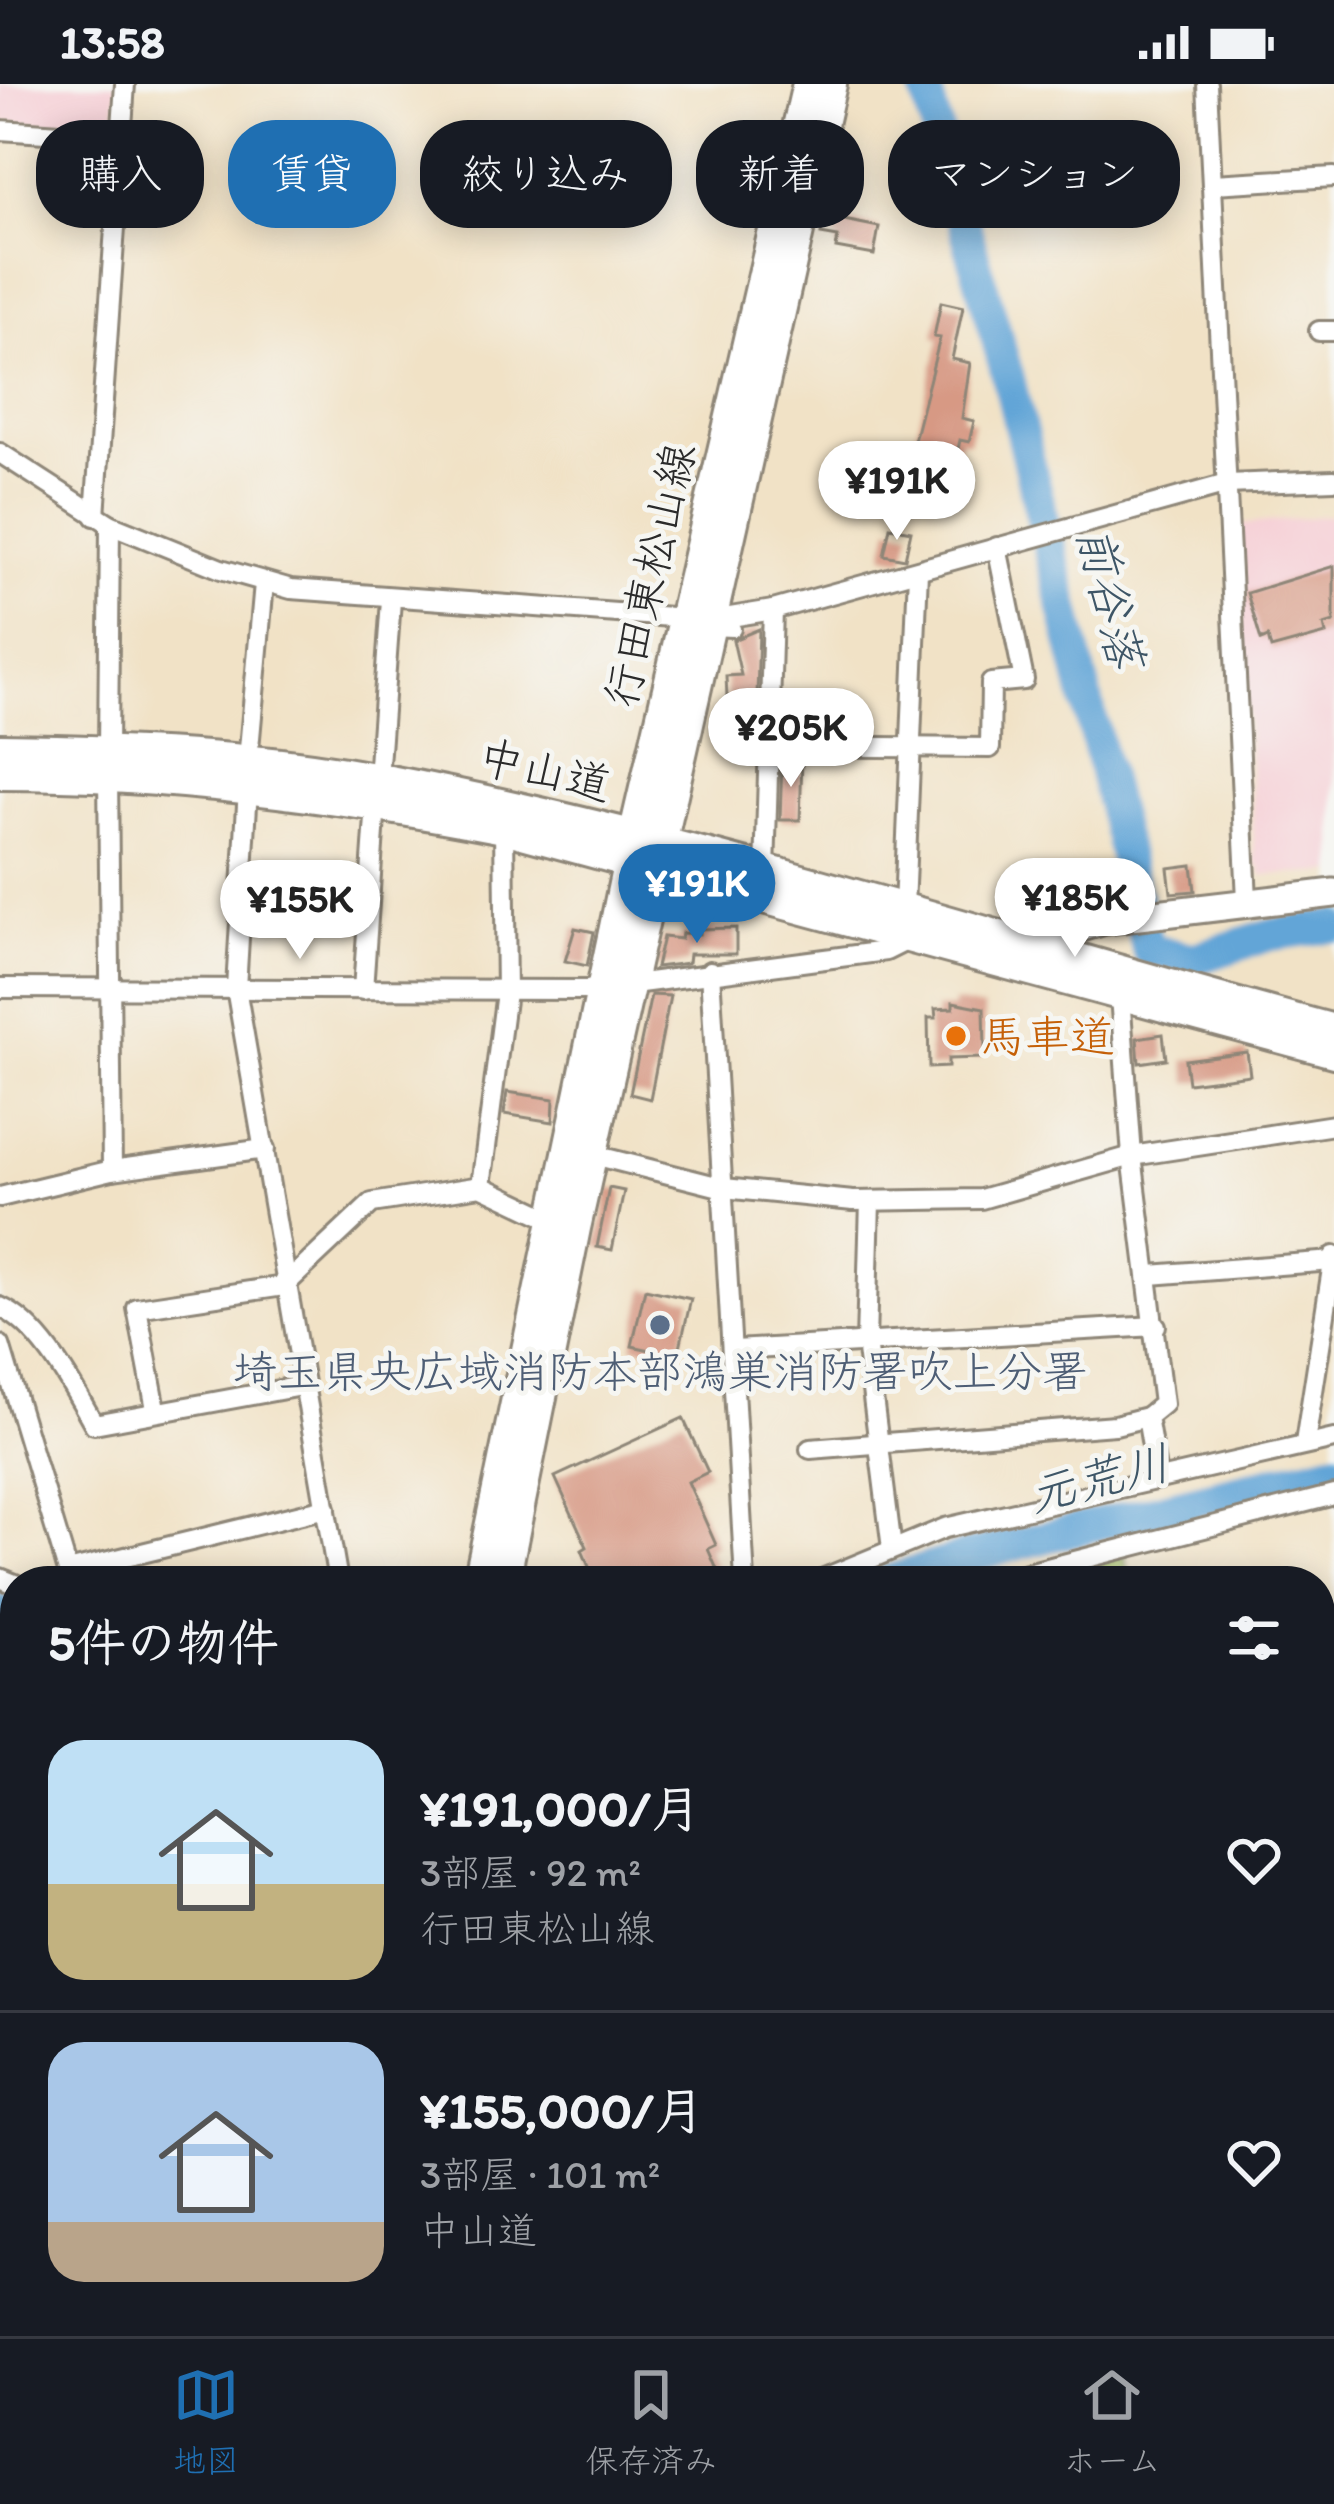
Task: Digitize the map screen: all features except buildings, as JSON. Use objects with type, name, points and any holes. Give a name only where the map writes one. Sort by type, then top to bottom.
[{"type":"main road","name":"行田東松山線","points":[[698,623],[808,84]]},
{"type":"main road","name":"行田東松山線","points":[[483,1566],[565,1225],[698,623],[831,84]]},
{"type":"main road","name":"中山道","points":[[0,749],[377,791],[646,852],[908,923],[1029,943],[1334,1030]]},
{"type":"main road","name":"中山道","points":[[0,774],[108,762]]},
{"type":"main road","name":"中山道","points":[[377,791],[504,828],[765,872],[1120,996],[1334,1052]]},
{"type":"main road","points":[[1029,943],[1106,920],[1334,893]]},
{"type":"main road","name":"行田東松山線","points":[[507,1566],[565,1225]]},
{"type":"street","points":[[122,120],[125,84]]},
{"type":"street","points":[[1207,84],[1247,900]]},
{"type":"street","points":[[0,130],[36,132]]},
{"type":"street","points":[[1213,184],[1334,177]]},
{"type":"street","points":[[112,1170],[102,520],[117,228]]},
{"type":"street","points":[[0,453],[102,520],[264,583],[391,600],[698,623],[773,610],[1227,484],[1334,480]]},
{"type":"street","points":[[769,746],[990,748],[992,682],[1024,680],[998,548]]},
{"type":"street","points":[[0,988],[506,992],[617,987],[886,951],[908,923],[918,571]]},
{"type":"street","points":[[264,583],[236,988],[336,1566]]},
{"type":"street","points":[[363,990],[391,600]]},
{"type":"street","points":[[765,872],[773,610]]},
{"type":"street","points":[[481,1186],[506,992],[504,828]]},
{"type":"street","points":[[710,971],[745,1566]]},
{"type":"street","points":[[810,1449],[1115,1425],[1147,1417],[1163,1404],[1132,1156],[1120,996]]},
{"type":"street","points":[[581,1151],[724,1188],[870,1201],[981,1199],[1132,1156],[1334,1125]]},
{"type":"street","points":[[0,1197],[112,1170],[265,1149]]},
{"type":"street","points":[[156,1409],[137,1308],[284,1286],[372,1203],[481,1186],[565,1225]]},
{"type":"street","points":[[870,1201],[866,1342],[892,1549]]},
{"type":"street","points":[[1150,1275],[1334,1259],[1305,1443]]},
{"type":"street","points":[[0,1307],[14,1314],[71,1383],[94,1424],[156,1409],[302,1386]]},
{"type":"street","points":[[735,1350],[1156,1325]]},
{"type":"street","points":[[0,1345],[67,1566]]},
{"type":"street","points":[[1147,1417],[1157,1476]]},
{"type":"street","points":[[853,1566],[945,1528],[1334,1439]]},
{"type":"street","points":[[1058,1566],[1334,1495]]},
{"type":"street","points":[[108,1566],[326,1508]]},
{"type":"shaded area","points":[[0,84],[117,84],[115,120],[0,122]]},
{"type":"shaded area","points":[[1334,515],[1334,872],[1261,875],[1260,866],[1255,866],[1238,525]]},
{"type":"green space","points":[[1124,1554],[1127,1566],[1077,1566]]},
{"type":"waterway","name":"前谷落","points":[[924,84],[1007,373],[1148,950],[1194,959],[1269,935],[1334,926]]},
{"type":"waterway","name":"元荒川","points":[[936,1566],[1334,1467]]},
{"type":"waterway","points":[[1059,1547],[1265,1499]]},
{"type":"waterway","points":[[988,1566],[1048,1550]]},
{"type":"place","name":"馬車道","points":[[956,1036]]},
{"type":"place","name":"埼玉県央広域消防本部鴻巣消防署吹上分署","points":[[660,1325]]}]
